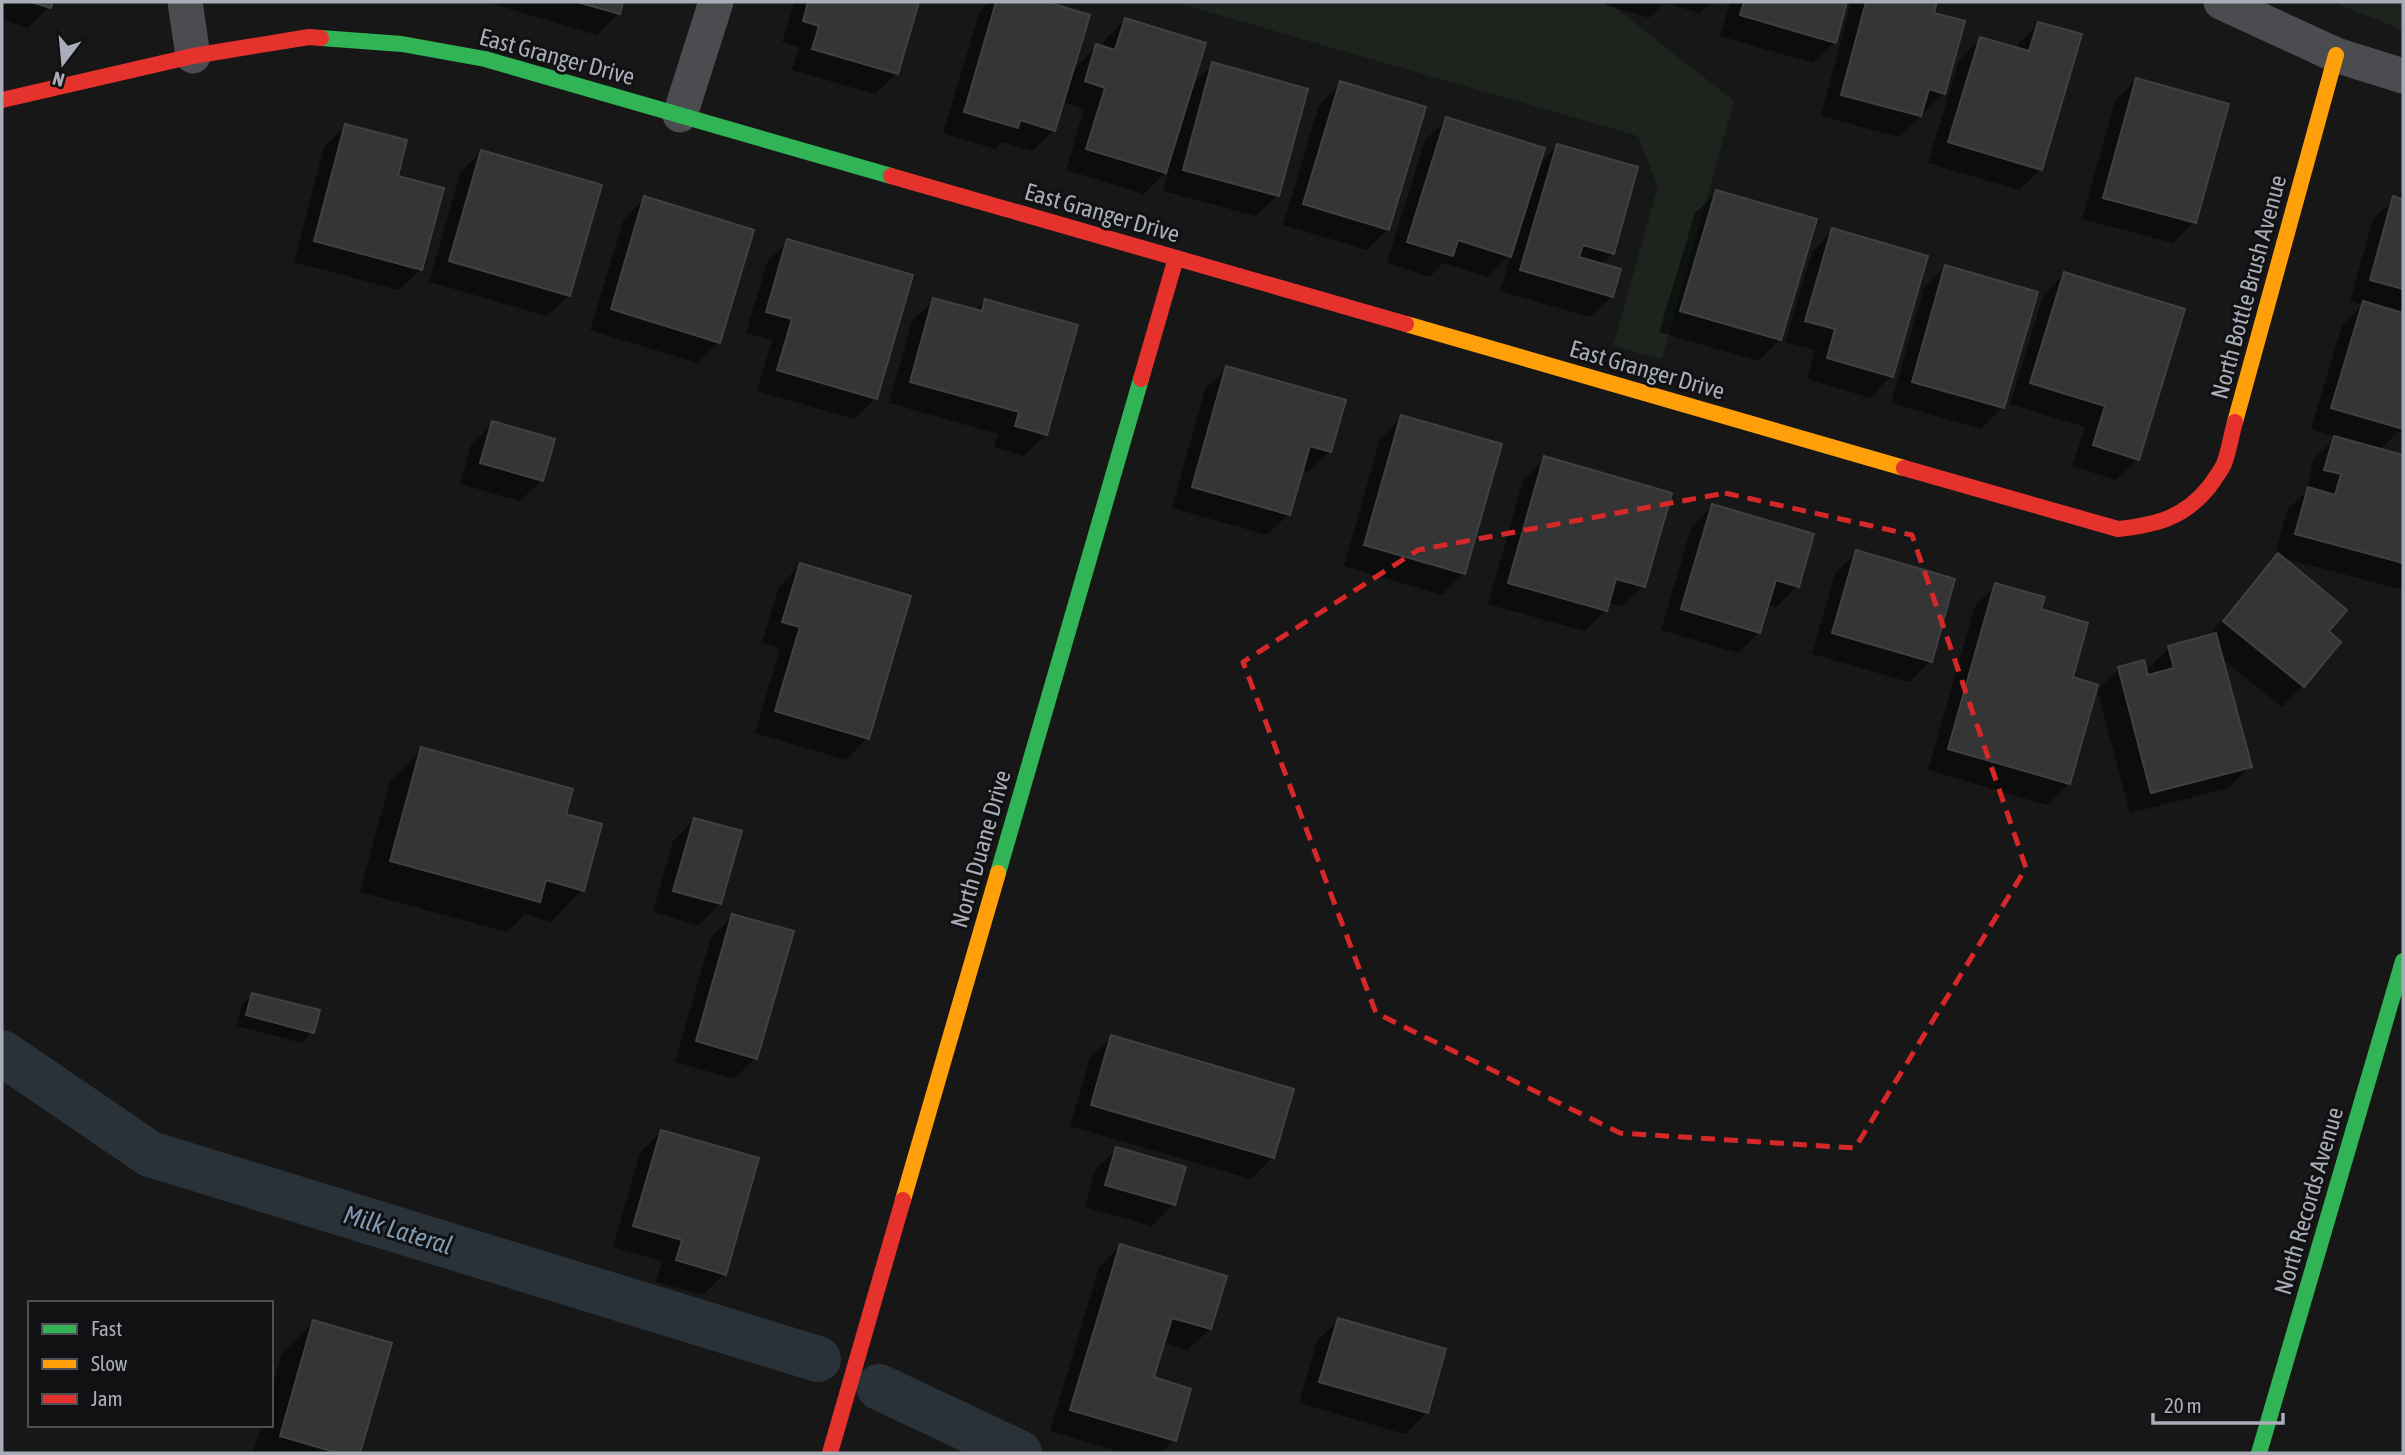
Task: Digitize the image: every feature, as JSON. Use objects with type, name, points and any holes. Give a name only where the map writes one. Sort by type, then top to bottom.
[{"type":"street","points":[[185,2],[193,56]]},
{"type":"street","points":[[680,115],[716,2]]},
{"type":"street","points":[[2221,2],[2336,55],[2403,76]]},
{"type":"street","name":"East Granger Drive","points":[[2,100],[193,56],[309,37],[402,44],[485,59],[2118,529],[2152,526],[2180,516]]},
{"type":"street","name":"North Bottle Brush Avenue","points":[[2180,516],[2206,494],[2223,466],[2336,55]]},
{"type":"street","name":"North Duane Drive","points":[[830,1453],[1176,258]]},
{"type":"street","name":"North Records Avenue","points":[[2259,1453],[2403,961]]},
{"type":"highlighted area","points":[[1725,493],[1912,535],[2026,868],[1855,1148],[1620,1133],[1376,1013],[1243,662],[1418,550]]},
{"type":"shaded area","points":[[1174,2],[1608,2],[1734,101],[1662,359],[1613,346],[1658,186],[1638,136]]},
{"type":"shaded area","points":[[2333,2],[2403,2],[2403,30]]},
{"type":"building","points":[[31,2],[53,2],[51,8]]},
{"type":"building","points":[[577,2],[623,2],[620,14]]},
{"type":"building","points":[[808,2],[919,2],[898,74],[812,49],[819,26],[803,21]]},
{"type":"building","points":[[996,2],[1047,2],[1090,15],[1055,131],[1020,120],[1018,128],[964,112]]},
{"type":"building","points":[[1744,2],[1847,2],[1836,43],[1740,15]]},
{"type":"building","points":[[1866,2],[1937,2],[1934,13],[1965,21],[1945,94],[1929,89],[1921,116],[1841,95]]},
{"type":"building","points":[[1125,18],[1206,43],[1166,173],[1086,149],[1105,88],[1085,81],[1096,44],[1115,50]]},
{"type":"building","points":[[2038,22],[2082,34],[2042,170],[1948,142],[1980,37],[2029,51]]},
{"type":"building","points":[[1212,62],[1308,89],[1279,196],[1183,170]]},
{"type":"building","points":[[2136,78],[2229,104],[2196,223],[2103,198]]},
{"type":"building","points":[[1340,81],[1426,107],[1389,230],[1303,204]]},
{"type":"building","points":[[1446,117],[1545,148],[1511,257],[1458,240],[1453,256],[1407,242]]},
{"type":"building","points":[[345,124],[407,140],[398,176],[444,188],[422,270],[314,241]]},
{"type":"building","points":[[1557,144],[1638,167],[1614,254],[1583,245],[1579,257],[1621,269],[1613,297],[1520,270]]},
{"type":"building","points":[[481,150],[602,185],[570,296],[449,261]]},
{"type":"building","points":[[1716,190],[1817,219],[1781,340],[1680,311]]},
{"type":"building","points":[[644,196],[754,230],[720,343],[611,309]]},
{"type":"building","points":[[2393,196],[2403,199],[2403,289],[2370,280]]},
{"type":"building","points":[[1832,228],[1928,256],[1893,377],[1827,358],[1835,329],[1805,321]]},
{"type":"building","points":[[787,239],[913,275],[877,399],[777,370],[792,319],[766,312]]},
{"type":"building","points":[[1945,265],[2038,292],[2004,408],[1912,382]]},
{"type":"building","points":[[2064,272],[2185,309],[2139,460],[2093,445],[2105,406],[2030,383]]},
{"type":"building","points":[[933,298],[982,311],[985,299],[1078,325],[1047,435],[1015,426],[1019,412],[910,382]]},
{"type":"building","points":[[2363,301],[2403,313],[2403,429],[2331,408]]},
{"type":"building","points":[[1226,366],[1346,400],[1331,452],[1310,446],[1290,515],[1192,487]]},
{"type":"building","points":[[1401,415],[1502,444],[1465,574],[1364,545]]},
{"type":"building","points":[[492,421],[555,439],[543,481],[480,463]]},
{"type":"building","points":[[2334,436],[2403,455],[2403,563],[2295,534],[2308,487],[2335,495],[2341,474],[2324,470]]},
{"type":"building","points":[[1544,456],[1672,493],[1645,587],[1616,579],[1607,611],[1508,583]]},
{"type":"building","points":[[1712,504],[1814,534],[1799,587],[1776,580],[1760,633],[1681,609]]},
{"type":"building","points":[[1856,550],[1955,579],[1932,662],[1832,633]]},
{"type":"building","points":[[2278,553],[2347,610],[2329,631],[2341,642],[2304,687],[2223,621]]},
{"type":"building","points":[[800,563],[911,596],[869,739],[775,711],[800,627],[782,622]]},
{"type":"building","points":[[1995,583],[2045,597],[2041,609],[2088,623],[2073,677],[2098,685],[2070,784],[1948,749]]},
{"type":"building","points":[[2216,633],[2252,767],[2151,793],[2118,667],[2144,660],[2148,675],[2174,668],[2168,646]]},
{"type":"building","points":[[421,747],[573,789],[566,814],[602,824],[584,891],[546,880],[540,902],[390,861]]},
{"type":"building","points":[[694,818],[742,831],[721,904],[673,891]]},
{"type":"building","points":[[732,914],[794,931],[757,1059],[696,1041]]},
{"type":"building","points":[[252,993],[320,1010],[314,1033],[246,1015]]},
{"type":"building","points":[[1111,1035],[1294,1089],[1274,1158],[1091,1105]]},
{"type":"building","points":[[661,1130],[759,1158],[726,1275],[676,1260],[682,1240],[633,1226]]},
{"type":"building","points":[[1116,1147],[1186,1167],[1175,1205],[1105,1185]]},
{"type":"building","points":[[1120,1244],[1227,1276],[1211,1329],[1172,1318],[1154,1377],[1191,1389],[1176,1441],[1070,1410]]},
{"type":"building","points":[[1338,1318],[1446,1349],[1428,1413],[1319,1382]]},
{"type":"building","points":[[313,1320],[392,1343],[360,1453],[338,1453],[280,1436]]},
{"type":"waterway","name":"Milk Lateral","points":[[2,1053],[150,1154],[818,1359]]},
{"type":"waterway","name":"Milk Lateral","points":[[879,1387],[1019,1453]]},
{"type":"traffic: fast","points":[[321,38],[402,44],[485,59],[891,176]]},
{"type":"traffic: fast","points":[[998,873],[1141,379]]},
{"type":"traffic: fast","points":[[2259,1453],[2403,961]]},
{"type":"traffic: slow","points":[[2235,422],[2336,55]]},
{"type":"traffic: slow","points":[[1406,324],[1904,468]]},
{"type":"traffic: slow","points":[[903,1200],[998,873]]},
{"type":"traffic: jam","points":[[2,100],[193,56],[309,37],[321,38]]},
{"type":"traffic: jam","points":[[891,176],[1406,324]]},
{"type":"traffic: jam","points":[[1141,379],[1176,258]]},
{"type":"traffic: jam","points":[[1904,468],[2118,529],[2168,518],[2199,498],[2224,464],[2235,422]]},
{"type":"traffic: jam","points":[[830,1453],[903,1200]]}]
